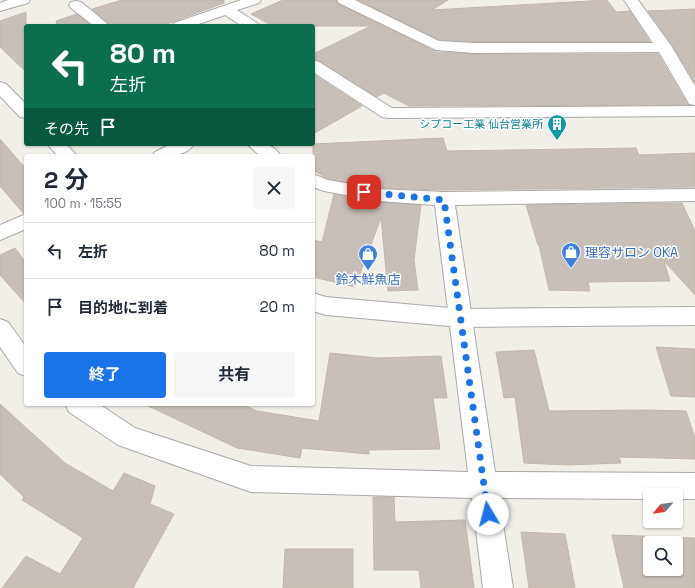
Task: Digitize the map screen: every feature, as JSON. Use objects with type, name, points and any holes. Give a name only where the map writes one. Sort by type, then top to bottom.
[{"type":"street","points":[[0,8],[24,0]]},
{"type":"street","points":[[93,0],[76,5],[100,24]]},
{"type":"street","points":[[185,24],[254,0]]},
{"type":"street","points":[[344,0],[436,44],[474,48],[664,47]]},
{"type":"street","points":[[631,0],[664,47],[695,100]]},
{"type":"street","points":[[227,10],[249,24]]},
{"type":"street","points":[[315,66],[388,113],[695,111]]},
{"type":"street","points":[[0,87],[24,111]]},
{"type":"street","points":[[58,146],[66,154]]},
{"type":"street","points":[[165,154],[182,146]]},
{"type":"street","points":[[259,146],[269,154]]},
{"type":"street","points":[[315,181],[324,185],[378,195],[444,200],[695,195]]},
{"type":"street","points":[[444,200],[498,588]]},
{"type":"street","points":[[0,233],[24,221]]},
{"type":"street","points":[[315,303],[326,306],[461,318],[695,316]]},
{"type":"street","points":[[0,328],[24,363]]},
{"type":"street","points":[[81,406],[127,437],[250,479],[484,485],[695,486]]},
{"type":"building","points":[[122,0],[224,0],[224,3],[166,24],[109,24],[92,9]]},
{"type":"building","points":[[283,0],[336,0],[338,4],[436,52],[474,54],[658,54],[688,105],[409,106],[384,93],[377,97],[320,61],[315,60],[315,53],[371,26],[269,24],[251,14]]},
{"type":"building","points":[[358,0],[448,0],[432,10],[607,0],[616,12],[630,11],[650,42],[474,42],[439,40]]},
{"type":"building","points":[[695,9],[695,83],[673,46],[648,11]]},
{"type":"building","points":[[26,12],[26,24],[24,24],[24,70],[0,47],[0,21]]},
{"type":"building","points":[[77,14],[90,24],[57,24],[56,21]]},
{"type":"building","points":[[315,75],[362,106],[315,133]]},
{"type":"building","points":[[443,138],[447,151],[636,148],[639,155],[695,153],[695,187],[444,190],[378,188],[328,179],[315,171],[315,154],[313,154],[313,146],[315,146],[315,144]]},
{"type":"building","points":[[0,139],[24,167],[24,213],[0,186]]},
{"type":"building","points":[[334,194],[378,202],[421,205],[414,260],[418,290],[388,291],[381,218],[355,287],[315,277],[315,240],[322,242]]},
{"type":"building","points":[[682,203],[695,231],[695,295],[664,261],[670,281],[588,282],[590,291],[549,290],[539,245],[526,205]]},
{"type":"building","points":[[15,248],[24,260],[24,302],[0,275],[0,255]]},
{"type":"building","points":[[656,347],[695,349],[695,397],[671,396]]},
{"type":"building","points":[[534,350],[549,411],[686,411],[695,438],[695,459],[619,457],[621,463],[568,465],[524,463],[515,397],[504,398],[496,352]]},
{"type":"building","points":[[330,353],[378,358],[441,356],[447,398],[433,398],[440,449],[369,450],[369,454],[302,448],[300,458],[237,448],[148,406],[246,406],[257,411],[319,421]]},
{"type":"building","points":[[0,404],[65,463],[113,491],[124,473],[155,486],[150,504],[174,514],[133,588],[2,588],[26,556],[60,574],[83,538],[22,500],[24,497],[0,474]]},
{"type":"building","points":[[373,497],[394,497],[395,522],[465,520],[474,588],[421,588],[419,570],[374,570]]},
{"type":"building","points":[[521,532],[565,534],[575,588],[529,588]]},
{"type":"building","points":[[612,535],[643,536],[643,576],[683,576],[683,538],[695,538],[695,588],[624,588]]},
{"type":"building","points":[[285,549],[353,549],[353,588],[283,588]]},
{"type":"place","name":"シプコー工業 仙台営業所","points":[[557,141]]},
{"type":"place","name":"理容サロン OKA","points":[[571,269]]},
{"type":"place","name":"鈴木鮮魚店","points":[[368,271]]},
{"type":"route","points":[[364,192],[378,195],[444,200],[488,514]]}]
